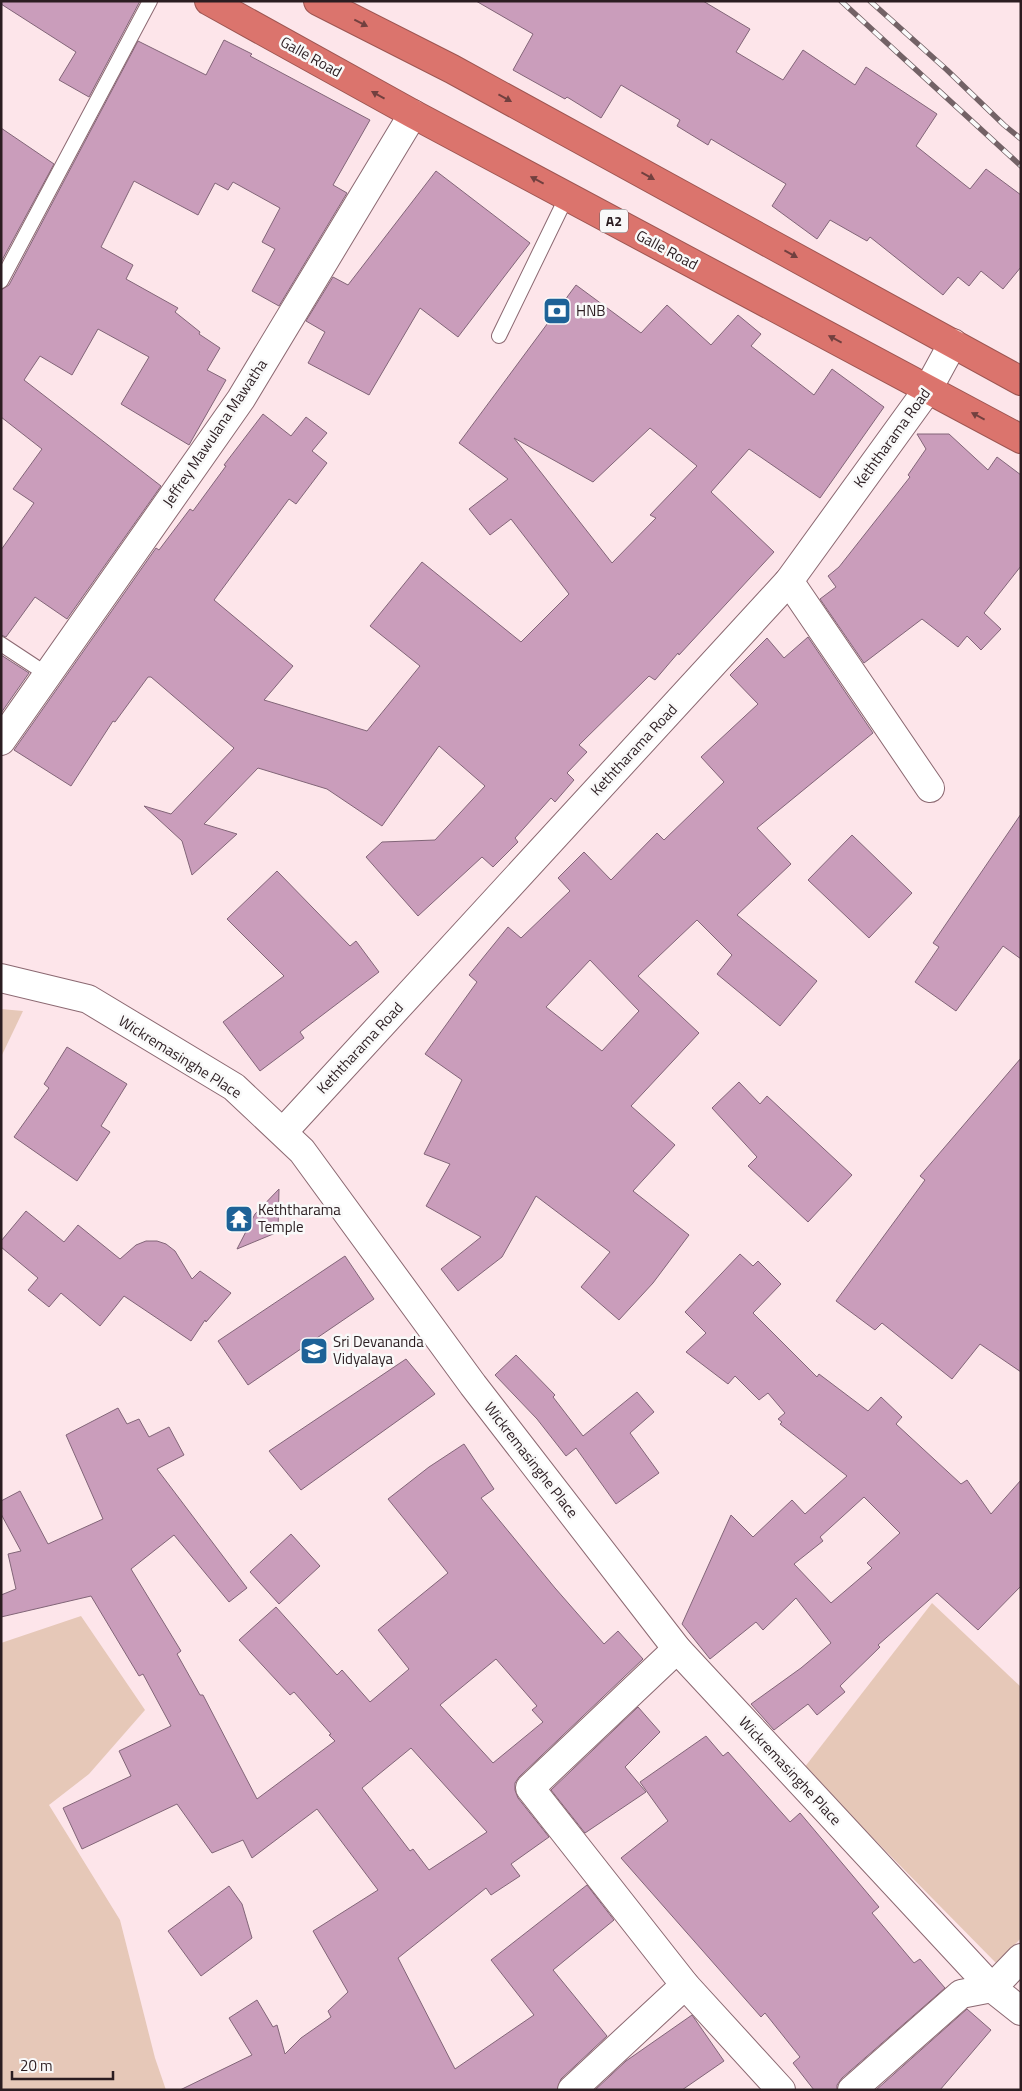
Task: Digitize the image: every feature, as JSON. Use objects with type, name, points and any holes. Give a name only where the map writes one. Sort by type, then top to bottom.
[{"type":"highway","name":"Galle Road","points":[[209,1],[413,114],[1021,439]]},
{"type":"highway","points":[[318,1],[452,69],[1021,382]]},
{"type":"street","name":"Jeffrey Mawulana Mawatha","points":[[1,741],[241,400],[413,114]]},
{"type":"street","name":"Keththarama Road","points":[[283,1132],[789,581],[928,389],[953,343]]},
{"type":"street","points":[[789,581],[930,788]]},
{"type":"street","name":"Wickremasinghe Place","points":[[1,978],[88,999],[234,1087],[302,1151],[473,1385],[677,1649],[992,1988],[1021,2011]]},
{"type":"street","points":[[677,1649],[530,1788],[685,1985],[781,2090]]},
{"type":"street","points":[[852,2090],[961,1994],[992,1988],[1021,1958]]},
{"type":"street","points":[[572,2090],[685,1985]]},
{"type":"lane","points":[[1,281],[150,1]]},
{"type":"lane","points":[[499,336],[567,196]]},
{"type":"lane","points":[[1,644],[48,674]]},
{"type":"shaded area","points":[[1,1009],[23,1011],[1,1057]]},
{"type":"shaded area","points":[[932,1603],[1021,1687],[1021,1938],[997,1964],[804,1768]]},
{"type":"shaded area","points":[[81,1616],[145,1710],[89,1774],[49,1805],[120,1920],[155,2058],[166,2090],[1,2090],[1,1643]]},
{"type":"building","points":[[1,1],[140,1],[89,97],[59,80],[76,52],[1,4]]},
{"type":"building","points":[[476,1],[703,1],[750,29],[736,52],[783,80],[803,50],[855,85],[866,67],[937,114],[916,146],[970,189],[986,169],[1021,195],[1021,267],[1003,289],[981,271],[969,286],[958,277],[943,295],[870,237],[867,241],[830,220],[817,239],[772,206],[786,184],[711,139],[708,145],[677,126],[680,120],[621,85],[601,118],[567,97],[565,99],[513,70],[533,34]]},
{"type":"building","points":[[224,40],[252,54],[250,56],[370,120],[333,185],[347,193],[279,306],[252,291],[275,249],[262,242],[280,208],[233,182],[228,190],[215,183],[198,215],[134,181],[101,247],[133,265],[126,279],[178,308],[175,312],[200,332],[199,334],[220,348],[207,370],[226,380],[189,445],[121,404],[149,357],[98,329],[72,375],[40,356],[24,380],[161,486],[67,619],[35,597],[6,637],[1,635],[1,550],[34,503],[13,489],[42,449],[1,417],[1,290],[9,285],[138,41],[206,75]]},
{"type":"building","points":[[1,128],[54,164],[1,262]]},
{"type":"building","points":[[436,171],[530,243],[458,337],[420,308],[369,395],[308,363],[325,332],[306,321],[333,277],[348,285]]},
{"type":"building","points":[[576,285],[641,333],[667,305],[711,345],[738,315],[761,334],[751,346],[814,395],[832,369],[884,407],[820,498],[749,449],[711,492],[774,552],[679,655],[678,653],[655,680],[649,676],[579,745],[587,752],[567,773],[574,780],[555,802],[551,798],[515,838],[518,842],[493,867],[482,857],[418,916],[366,857],[382,842],[435,840],[485,786],[439,746],[382,826],[327,789],[258,768],[204,824],[237,834],[192,875],[182,841],[144,806],[171,814],[234,748],[151,677],[148,677],[115,722],[113,721],[71,786],[14,750],[156,548],[159,550],[190,509],[193,511],[226,466],[224,465],[263,414],[291,436],[306,417],[327,433],[312,451],[327,463],[296,504],[289,499],[214,600],[293,666],[264,700],[367,731],[420,666],[370,626],[422,562],[521,642],[569,594],[511,519],[490,535],[469,509],[508,479],[459,443]],"holes":[[[650,428],[697,466],[650,515],[656,518],[612,563],[514,438],[593,482]]]},
{"type":"building","points":[[917,434],[949,434],[988,470],[997,457],[1021,475],[1021,566],[984,613],[1001,629],[981,650],[967,636],[958,647],[922,619],[864,663],[820,599],[836,587],[828,576],[839,567],[910,477],[908,475],[926,449]]},
{"type":"building","points":[[808,637],[873,733],[757,828],[791,864],[737,915],[817,981],[780,1026],[717,974],[732,955],[697,920],[638,976],[699,1033],[631,1106],[675,1145],[633,1191],[689,1235],[653,1283],[619,1320],[581,1287],[610,1252],[536,1196],[502,1257],[458,1291],[441,1269],[481,1237],[426,1206],[450,1164],[424,1154],[462,1080],[425,1054],[477,982],[469,975],[508,927],[521,938],[570,891],[558,878],[584,852],[611,880],[657,833],[664,840],[724,782],[701,757],[758,704],[730,675],[767,638],[784,658]],"holes":[[[590,960],[639,1011],[602,1051],[546,1007]]]},
{"type":"building","points":[[1,655],[29,673],[1,713]]},
{"type":"building","points":[[1021,814],[1021,959],[1003,946],[956,1011],[915,982],[939,947],[933,943]]},
{"type":"building","points":[[852,835],[912,893],[869,938],[808,880]]},
{"type":"building","points":[[277,871],[350,946],[356,941],[379,972],[300,1032],[304,1038],[260,1071],[223,1022],[284,976],[227,919]]},
{"type":"building","points":[[67,1047],[127,1084],[101,1126],[110,1132],[77,1181],[14,1137],[49,1088],[44,1084]]},
{"type":"building","points":[[1021,1058],[1021,1372],[980,1344],[952,1379],[882,1323],[875,1330],[836,1301],[925,1180],[920,1176]]},
{"type":"building","points":[[739,1082],[760,1104],[767,1096],[852,1175],[808,1222],[748,1166],[757,1157],[712,1108]]},
{"type":"building","points":[[279,1189],[278,1232],[237,1249],[255,1214]]},
{"type":"building","points":[[26,1211],[64,1242],[78,1225],[120,1259],[136,1245],[146,1241],[157,1241],[166,1244],[175,1251],[192,1279],[200,1271],[231,1293],[206,1322],[205,1320],[191,1341],[124,1296],[100,1326],[61,1293],[49,1307],[28,1290],[38,1278],[1,1247],[1,1241]]},
{"type":"building","points":[[740,1254],[753,1266],[758,1261],[781,1284],[753,1313],[817,1377],[819,1374],[868,1411],[881,1397],[902,1417],[896,1424],[961,1484],[967,1480],[991,1514],[1021,1480],[1021,1586],[978,1630],[937,1593],[878,1645],[880,1647],[840,1686],[845,1692],[817,1715],[808,1704],[774,1730],[751,1704],[801,1668],[831,1643],[796,1598],[763,1630],[756,1622],[710,1659],[682,1624],[731,1515],[753,1537],[792,1500],[805,1514],[847,1476],[780,1424],[782,1422],[778,1419],[785,1413],[768,1393],[759,1400],[735,1376],[728,1384],[686,1352],[706,1333],[685,1312]],"holes":[[[864,1497],[900,1533],[867,1563],[872,1568],[831,1603],[794,1564],[823,1541],[820,1537]]]},
{"type":"building","points":[[345,1256],[374,1299],[248,1385],[218,1341]]},
{"type":"building","points":[[516,1355],[555,1395],[553,1397],[583,1436],[637,1392],[654,1412],[630,1433],[659,1473],[616,1504],[576,1448],[566,1456],[537,1419],[495,1375]]},
{"type":"building","points":[[406,1359],[435,1394],[301,1490],[269,1451]]},
{"type":"building","points":[[118,1408],[127,1424],[139,1419],[149,1437],[169,1427],[184,1455],[157,1469],[247,1588],[229,1602],[174,1535],[131,1569],[181,1651],[177,1654],[200,1695],[203,1695],[257,1799],[335,1741],[294,1692],[290,1695],[239,1640],[276,1607],[337,1675],[342,1670],[370,1702],[409,1669],[378,1630],[448,1573],[388,1499],[429,1467],[464,1444],[494,1489],[481,1498],[555,1588],[604,1644],[618,1631],[643,1659],[519,1777],[515,1783],[518,1798],[549,1837],[511,1864],[520,1876],[491,1895],[486,1888],[398,1958],[455,2069],[534,2015],[491,1960],[587,1885],[614,1920],[553,1970],[607,2036],[561,2079],[557,2090],[180,2090],[252,2055],[229,2018],[257,2000],[273,2027],[277,2025],[285,2054],[301,2038],[331,2017],[328,2011],[348,1992],[313,1931],[378,1890],[317,1809],[252,1858],[243,1840],[212,1853],[177,1804],[82,1849],[63,1808],[131,1776],[119,1751],[171,1726],[143,1674],[139,1676],[91,1596],[1,1617],[1,1595],[16,1589],[8,1554],[21,1551],[1,1514],[1,1501],[20,1491],[48,1544],[103,1519],[66,1435]],"holes":[[[496,1659],[537,1706],[532,1710],[543,1722],[493,1763],[440,1705]],[[411,1748],[487,1832],[429,1870],[413,1849],[410,1851],[362,1788]]]},
{"type":"building","points":[[291,1534],[320,1566],[279,1604],[250,1572]]},
{"type":"building","points":[[638,1707],[660,1732],[625,1767],[646,1792],[585,1833],[551,1790]]},
{"type":"building","points":[[706,1736],[723,1756],[728,1752],[790,1822],[800,1813],[879,1907],[872,1913],[914,1963],[920,1959],[945,1988],[842,2078],[837,2085],[837,2090],[814,2090],[793,2063],[800,2057],[765,2013],[761,2017],[621,1858],[668,1821],[640,1782]]},
{"type":"building","points":[[229,1886],[242,1904],[252,1938],[201,1976],[168,1931]]},
{"type":"building","points":[[967,2009],[991,2030],[940,2090],[876,2090]]},
{"type":"building","points":[[692,2015],[724,2061],[682,2090],[595,2090],[626,2061]]},
{"type":"railway","points":[[841,1],[1021,166]]},
{"type":"railway","points":[[870,1],[1021,139]]},
{"type":"place","name":"HNB","points":[[557,311]]},
{"type":"place","name":"Keththarama Temple","points":[[239,1219]]},
{"type":"place","name":"Sri Devananda Vidyalaya","points":[[314,1351]]}]
